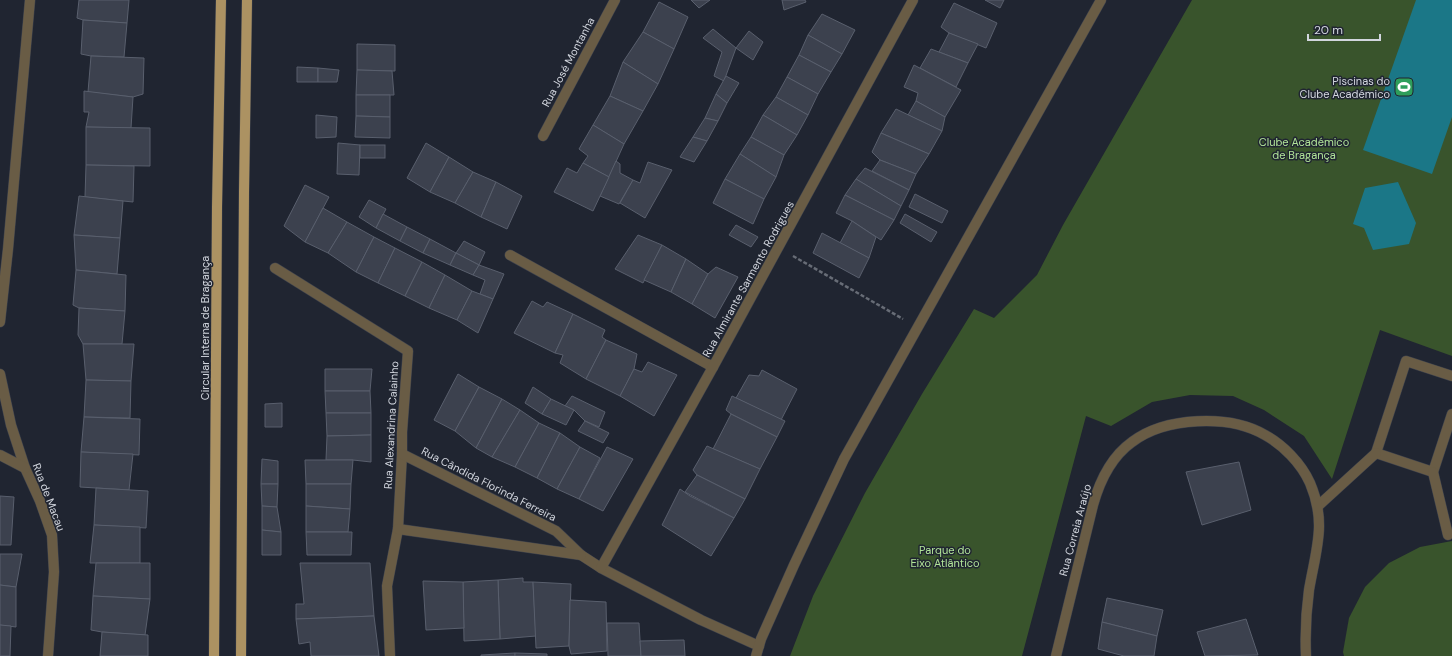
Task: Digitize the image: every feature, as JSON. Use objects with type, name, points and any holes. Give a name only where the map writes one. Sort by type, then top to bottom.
[{"type":"main road","name":"Circular Interna de Bragança","points":[[214,656],[217,207],[221,0]]},
{"type":"main road","points":[[241,656],[247,0]]},
{"type":"street","points":[[0,322],[30,0]]},
{"type":"street","name":"Rua José Montanha","points":[[543,136],[615,0]]},
{"type":"street","name":"Rua Almirante Sarmento Rodrigues","points":[[601,568],[713,367],[913,0]]},
{"type":"street","points":[[757,651],[794,565],[844,459],[1101,0]]},
{"type":"street","points":[[510,255],[713,367]]},
{"type":"street","name":"Rua Alexandrina Calainho","points":[[275,268],[408,351],[402,432],[398,529],[387,586],[390,656]]},
{"type":"street","points":[[1318,506],[1376,453],[1406,361],[1452,376]]},
{"type":"street","name":"Rua de Macau","points":[[0,374],[11,425],[25,468],[40,501],[52,535],[54,572],[48,656]]},
{"type":"street","points":[[1448,536],[1433,472],[1452,414]]},
{"type":"street","name":"Rua Correia Araújo","points":[[1056,656],[1093,505],[1101,480],[1115,458],[1132,442],[1150,431],[1172,424],[1194,420],[1242,426],[1264,434],[1283,447],[1297,463],[1309,481],[1318,506],[1320,521],[1319,537],[1306,611],[1306,656]]},
{"type":"street","points":[[1376,453],[1433,472]]},
{"type":"street","name":"Rua Cândida Florinda Ferreira","points":[[402,454],[556,531],[581,555],[601,568],[757,651]]},
{"type":"street","points":[[0,455],[25,468]]},
{"type":"street","name":"Rua Cândida Florinda Ferreira","points":[[398,529],[581,555]]},
{"type":"path","points":[[778,248],[918,328]]},
{"type":"green space","points":[[1192,0],[1452,0],[1452,356],[1380,330],[1332,479],[1304,436],[1264,410],[1233,396],[1190,395],[1152,402],[1111,426],[1086,416],[1022,656],[790,656],[813,596],[865,493],[922,394],[974,309],[994,318],[1037,275],[1063,225]]},
{"type":"green space","points":[[1452,541],[1452,656],[1344,656],[1343,652],[1349,618],[1365,587],[1389,563],[1420,547]]},
{"type":"water","points":[[1416,0],[1452,0],[1452,117],[1432,174],[1363,150]]},
{"type":"water","points":[[1398,182],[1416,223],[1409,244],[1373,250],[1364,228],[1353,224],[1365,188]]},
{"type":"building","points":[[79,0],[129,0],[127,23],[83,20],[77,18]]},
{"type":"building","points":[[691,0],[710,0],[699,8]]},
{"type":"building","points":[[782,0],[805,0],[806,2],[784,10]]},
{"type":"building","points":[[985,0],[1004,0],[1000,8]]},
{"type":"building","points":[[659,2],[688,17],[674,49],[643,32]]},
{"type":"building","points":[[954,3],[997,23],[986,48],[949,33],[941,27]]},
{"type":"building","points":[[822,14],[855,30],[842,54],[808,35]]},
{"type":"building","points":[[83,20],[127,23],[124,57],[91,56],[81,54]]},
{"type":"building","points":[[713,29],[736,48],[724,81],[714,76],[722,52],[703,38]]},
{"type":"building","points":[[749,31],[763,42],[753,60],[736,48]]},
{"type":"building","points":[[643,32],[674,49],[658,84],[623,62]]},
{"type":"building","points":[[949,33],[978,44],[968,63],[939,52]]},
{"type":"building","points":[[808,35],[842,54],[831,72],[799,55]]},
{"type":"building","points":[[357,44],[395,45],[395,71],[357,70]]},
{"type":"building","points":[[931,49],[968,63],[956,87],[920,68]]},
{"type":"building","points":[[799,55],[831,72],[818,94],[787,77]]},
{"type":"building","points":[[91,56],[144,58],[143,94],[133,97],[88,92]]},
{"type":"building","points":[[623,62],[658,84],[643,111],[610,96]]},
{"type":"building","points":[[914,65],[961,90],[945,117],[916,101],[918,93],[904,87]]},
{"type":"building","points":[[297,67],[318,68],[318,82],[297,82]]},
{"type":"building","points":[[318,68],[339,70],[337,82],[318,82]]},
{"type":"building","points":[[357,70],[392,71],[394,95],[356,95]]},
{"type":"building","points":[[726,76],[739,83],[727,103],[716,94]]},
{"type":"building","points":[[787,77],[818,94],[808,115],[776,97]]},
{"type":"building","points":[[84,91],[133,97],[131,128],[86,127],[89,112],[84,112]]},
{"type":"building","points":[[716,94],[727,103],[718,121],[705,118]]},
{"type":"building","points":[[356,95],[390,95],[390,117],[356,116]]},
{"type":"building","points":[[610,96],[643,111],[624,144],[593,125]]},
{"type":"building","points":[[776,97],[808,115],[797,135],[763,115]]},
{"type":"building","points":[[916,101],[945,117],[942,131],[908,115]]},
{"type":"building","points":[[896,109],[942,131],[929,154],[881,133]]},
{"type":"building","points":[[316,115],[337,117],[336,137],[316,138]]},
{"type":"building","points":[[763,115],[797,135],[784,155],[751,137]]},
{"type":"building","points":[[356,116],[390,117],[390,138],[355,137]]},
{"type":"building","points":[[705,118],[718,121],[707,141],[693,137]]},
{"type":"building","points":[[593,125],[624,144],[609,177],[583,163],[588,156],[579,149]]},
{"type":"building","points":[[86,127],[150,128],[150,166],[86,165]]},
{"type":"building","points":[[881,133],[929,154],[916,174],[880,160],[872,152]]},
{"type":"building","points":[[693,137],[707,141],[694,162],[680,157]]},
{"type":"building","points":[[751,137],[784,155],[776,177],[740,154]]},
{"type":"building","points":[[338,143],[360,145],[359,175],[337,174]]},
{"type":"building","points":[[426,143],[449,157],[430,192],[407,178]]},
{"type":"building","points":[[360,145],[385,145],[385,158],[360,158]]},
{"type":"building","points":[[740,154],[776,177],[764,199],[725,179]]},
{"type":"building","points":[[449,157],[473,172],[455,203],[430,192]]},
{"type":"building","points":[[880,160],[916,174],[909,190],[872,171]]},
{"type":"building","points":[[616,161],[620,164],[620,173],[633,180],[619,204],[600,196]]},
{"type":"building","points":[[648,162],[672,170],[645,218],[620,203],[633,180],[640,183]]},
{"type":"building","points":[[583,163],[609,177],[593,211],[554,192],[567,168],[577,173]]},
{"type":"building","points":[[86,165],[134,166],[133,202],[85,197]]},
{"type":"building","points":[[865,168],[909,190],[901,206],[856,179]]},
{"type":"building","points":[[473,172],[496,182],[481,217],[455,203]]},
{"type":"building","points":[[725,179],[764,199],[753,224],[713,203]]},
{"type":"building","points":[[856,179],[901,206],[894,220],[845,195]]},
{"type":"building","points":[[496,182],[522,196],[507,229],[481,217]]},
{"type":"building","points":[[305,185],[329,197],[305,242],[284,226]]},
{"type":"building","points":[[915,194],[948,211],[942,223],[909,207]]},
{"type":"building","points":[[845,195],[894,220],[881,240],[852,221],[836,213]]},
{"type":"building","points":[[79,196],[123,201],[120,238],[74,235]]},
{"type":"building","points":[[369,200],[386,209],[376,228],[359,217]]},
{"type":"building","points":[[323,208],[347,222],[328,253],[305,242]]},
{"type":"building","points":[[383,214],[407,227],[400,241],[376,228]]},
{"type":"building","points":[[905,214],[937,232],[931,242],[900,223]]},
{"type":"building","points":[[852,221],[876,237],[869,258],[840,243]]},
{"type":"building","points":[[347,222],[374,237],[356,272],[328,253]]},
{"type":"building","points":[[736,225],[758,237],[751,247],[729,235]]},
{"type":"building","points":[[407,227],[430,239],[423,253],[400,241]]},
{"type":"building","points":[[822,233],[869,258],[859,278],[813,253]]},
{"type":"building","points":[[74,235],[120,238],[117,274],[76,270]]},
{"type":"building","points":[[638,235],[662,245],[643,283],[615,269]]},
{"type":"building","points":[[374,237],[395,248],[378,283],[356,272]]},
{"type":"building","points":[[430,239],[456,253],[450,265],[423,253]]},
{"type":"building","points":[[464,241],[485,252],[479,265],[456,253]]},
{"type":"building","points":[[662,245],[686,259],[671,292],[644,280]]},
{"type":"building","points":[[395,248],[422,262],[405,296],[378,283]]},
{"type":"building","points":[[456,253],[479,265],[473,275],[450,265]]},
{"type":"building","points":[[686,259],[708,274],[692,304],[671,292]]},
{"type":"building","points":[[422,262],[445,275],[429,308],[405,296]]},
{"type":"building","points":[[479,265],[504,274],[493,299],[480,294],[485,280],[473,275]]},
{"type":"building","points":[[716,267],[738,277],[715,318],[692,304],[708,274]]},
{"type":"building","points":[[76,270],[126,275],[125,311],[79,308],[73,305]]},
{"type":"building","points":[[445,275],[472,291],[457,320],[429,308]]},
{"type":"building","points":[[472,291],[493,299],[478,333],[457,320]]},
{"type":"building","points":[[532,301],[543,307],[547,302],[573,314],[555,353],[514,333]]},
{"type":"building","points":[[79,308],[125,311],[122,344],[83,344],[78,335]]},
{"type":"building","points":[[573,314],[605,330],[602,337],[606,340],[586,379],[560,363],[563,355],[555,353]]},
{"type":"building","points":[[606,340],[637,354],[634,369],[620,396],[586,379]]},
{"type":"building","points":[[83,344],[134,344],[131,381],[86,380]]},
{"type":"building","points":[[648,362],[677,375],[654,416],[620,396],[634,369],[642,372]]},
{"type":"building","points":[[325,369],[372,369],[370,391],[325,391]]},
{"type":"building","points":[[762,370],[797,389],[781,420],[736,398],[749,375],[759,376]]},
{"type":"building","points":[[458,374],[479,387],[455,431],[434,420]]},
{"type":"building","points":[[86,380],[131,381],[130,418],[84,417]]},
{"type":"building","points":[[479,387],[502,399],[476,448],[455,431]]},
{"type":"building","points":[[533,387],[551,399],[542,414],[525,403]]},
{"type":"building","points":[[325,391],[370,391],[371,413],[326,413]]},
{"type":"building","points":[[572,396],[605,412],[599,427],[585,421],[574,410],[565,406]]},
{"type":"building","points":[[732,396],[785,421],[777,437],[726,410]]},
{"type":"building","points":[[502,399],[520,410],[492,457],[476,448]]},
{"type":"building","points":[[551,399],[574,410],[566,425],[542,414]]},
{"type":"building","points":[[282,403],[282,427],[265,427],[265,404]]},
{"type":"building","points":[[520,410],[539,423],[515,467],[492,457]]},
{"type":"building","points":[[326,413],[371,413],[371,435],[327,436]]},
{"type":"building","points":[[731,414],[777,437],[760,469],[713,449]]},
{"type":"building","points":[[84,417],[140,419],[139,455],[81,452]]},
{"type":"building","points":[[585,421],[609,433],[603,443],[578,431]]},
{"type":"building","points":[[539,423],[560,433],[537,478],[515,467]]},
{"type":"building","points":[[560,433],[580,447],[557,489],[537,478]]},
{"type":"building","points":[[371,435],[371,462],[326,460],[327,436]]},
{"type":"building","points":[[707,446],[760,469],[745,499],[697,475],[693,470]]},
{"type":"building","points":[[580,447],[600,458],[579,499],[557,489]]},
{"type":"building","points":[[607,447],[633,459],[603,511],[579,499]]},
{"type":"building","points":[[81,452],[133,454],[129,490],[80,487]]},
{"type":"building","points":[[262,459],[278,461],[278,484],[261,484]]},
{"type":"building","points":[[305,460],[353,460],[351,484],[306,484]]},
{"type":"building","points":[[1239,462],[1251,510],[1202,525],[1186,472]]},
{"type":"building","points":[[697,475],[745,499],[734,518],[685,492]]},
{"type":"building","points":[[261,484],[278,484],[277,507],[262,506]]},
{"type":"building","points":[[306,484],[351,484],[350,509],[306,506]]},
{"type":"building","points":[[96,488],[148,491],[146,528],[94,525]]},
{"type":"building","points":[[680,489],[690,496],[734,518],[711,556],[662,525]]},
{"type":"building","points":[[0,496],[14,497],[11,545],[0,545]]},
{"type":"building","points":[[262,506],[277,507],[281,532],[262,530]]},
{"type":"building","points":[[306,506],[350,509],[348,532],[306,532]]},
{"type":"building","points":[[94,525],[140,527],[140,563],[90,563]]},
{"type":"building","points":[[262,530],[281,532],[281,555],[262,555]]},
{"type":"building","points":[[306,532],[352,532],[351,555],[307,555]]},
{"type":"building","points":[[0,554],[22,554],[16,587],[0,585]]},
{"type":"building","points":[[96,563],[150,563],[150,599],[93,596]]},
{"type":"building","points":[[300,563],[370,563],[374,616],[296,619],[296,604],[304,604]]},
{"type":"building","points":[[523,578],[523,582],[533,582],[536,636],[500,639],[498,580]]},
{"type":"building","points":[[498,580],[500,639],[464,641],[463,582]]},
{"type":"building","points":[[423,581],[463,582],[464,628],[426,630]]},
{"type":"building","points":[[533,582],[571,584],[569,646],[536,648]]},
{"type":"building","points":[[0,585],[16,587],[16,627],[0,625]]},
{"type":"building","points":[[93,596],[150,599],[145,635],[91,630]]},
{"type":"building","points":[[1107,598],[1163,610],[1157,636],[1102,622]]},
{"type":"building","points":[[570,600],[606,602],[607,651],[571,654],[569,646]]},
{"type":"building","points":[[374,616],[379,656],[311,656],[310,642],[299,644],[296,619]]},
{"type":"building","points":[[1246,619],[1258,655],[1205,656],[1197,632]]},
{"type":"building","points":[[1102,622],[1157,636],[1154,656],[1124,656],[1098,649]]},
{"type":"building","points":[[607,623],[639,623],[641,656],[608,656]]},
{"type":"building","points":[[0,625],[11,626],[10,656],[0,656]]},
{"type":"building","points":[[102,632],[148,635],[148,656],[100,656]]},
{"type":"building","points":[[684,640],[685,656],[641,656],[640,641]]},
{"type":"building","points":[[515,653],[515,656],[481,656],[481,655]]},
{"type":"building","points":[[515,653],[547,654],[547,656],[515,656]]},
{"type":"place","name":"Piscinas do Clube Académico","points":[[1404,87]]},
{"type":"park label","name":"Clube Académico de Bragança","points":[[1304,148]]},
{"type":"park label","name":"Parque do Eixo Atlântico","points":[[945,556]]}]
